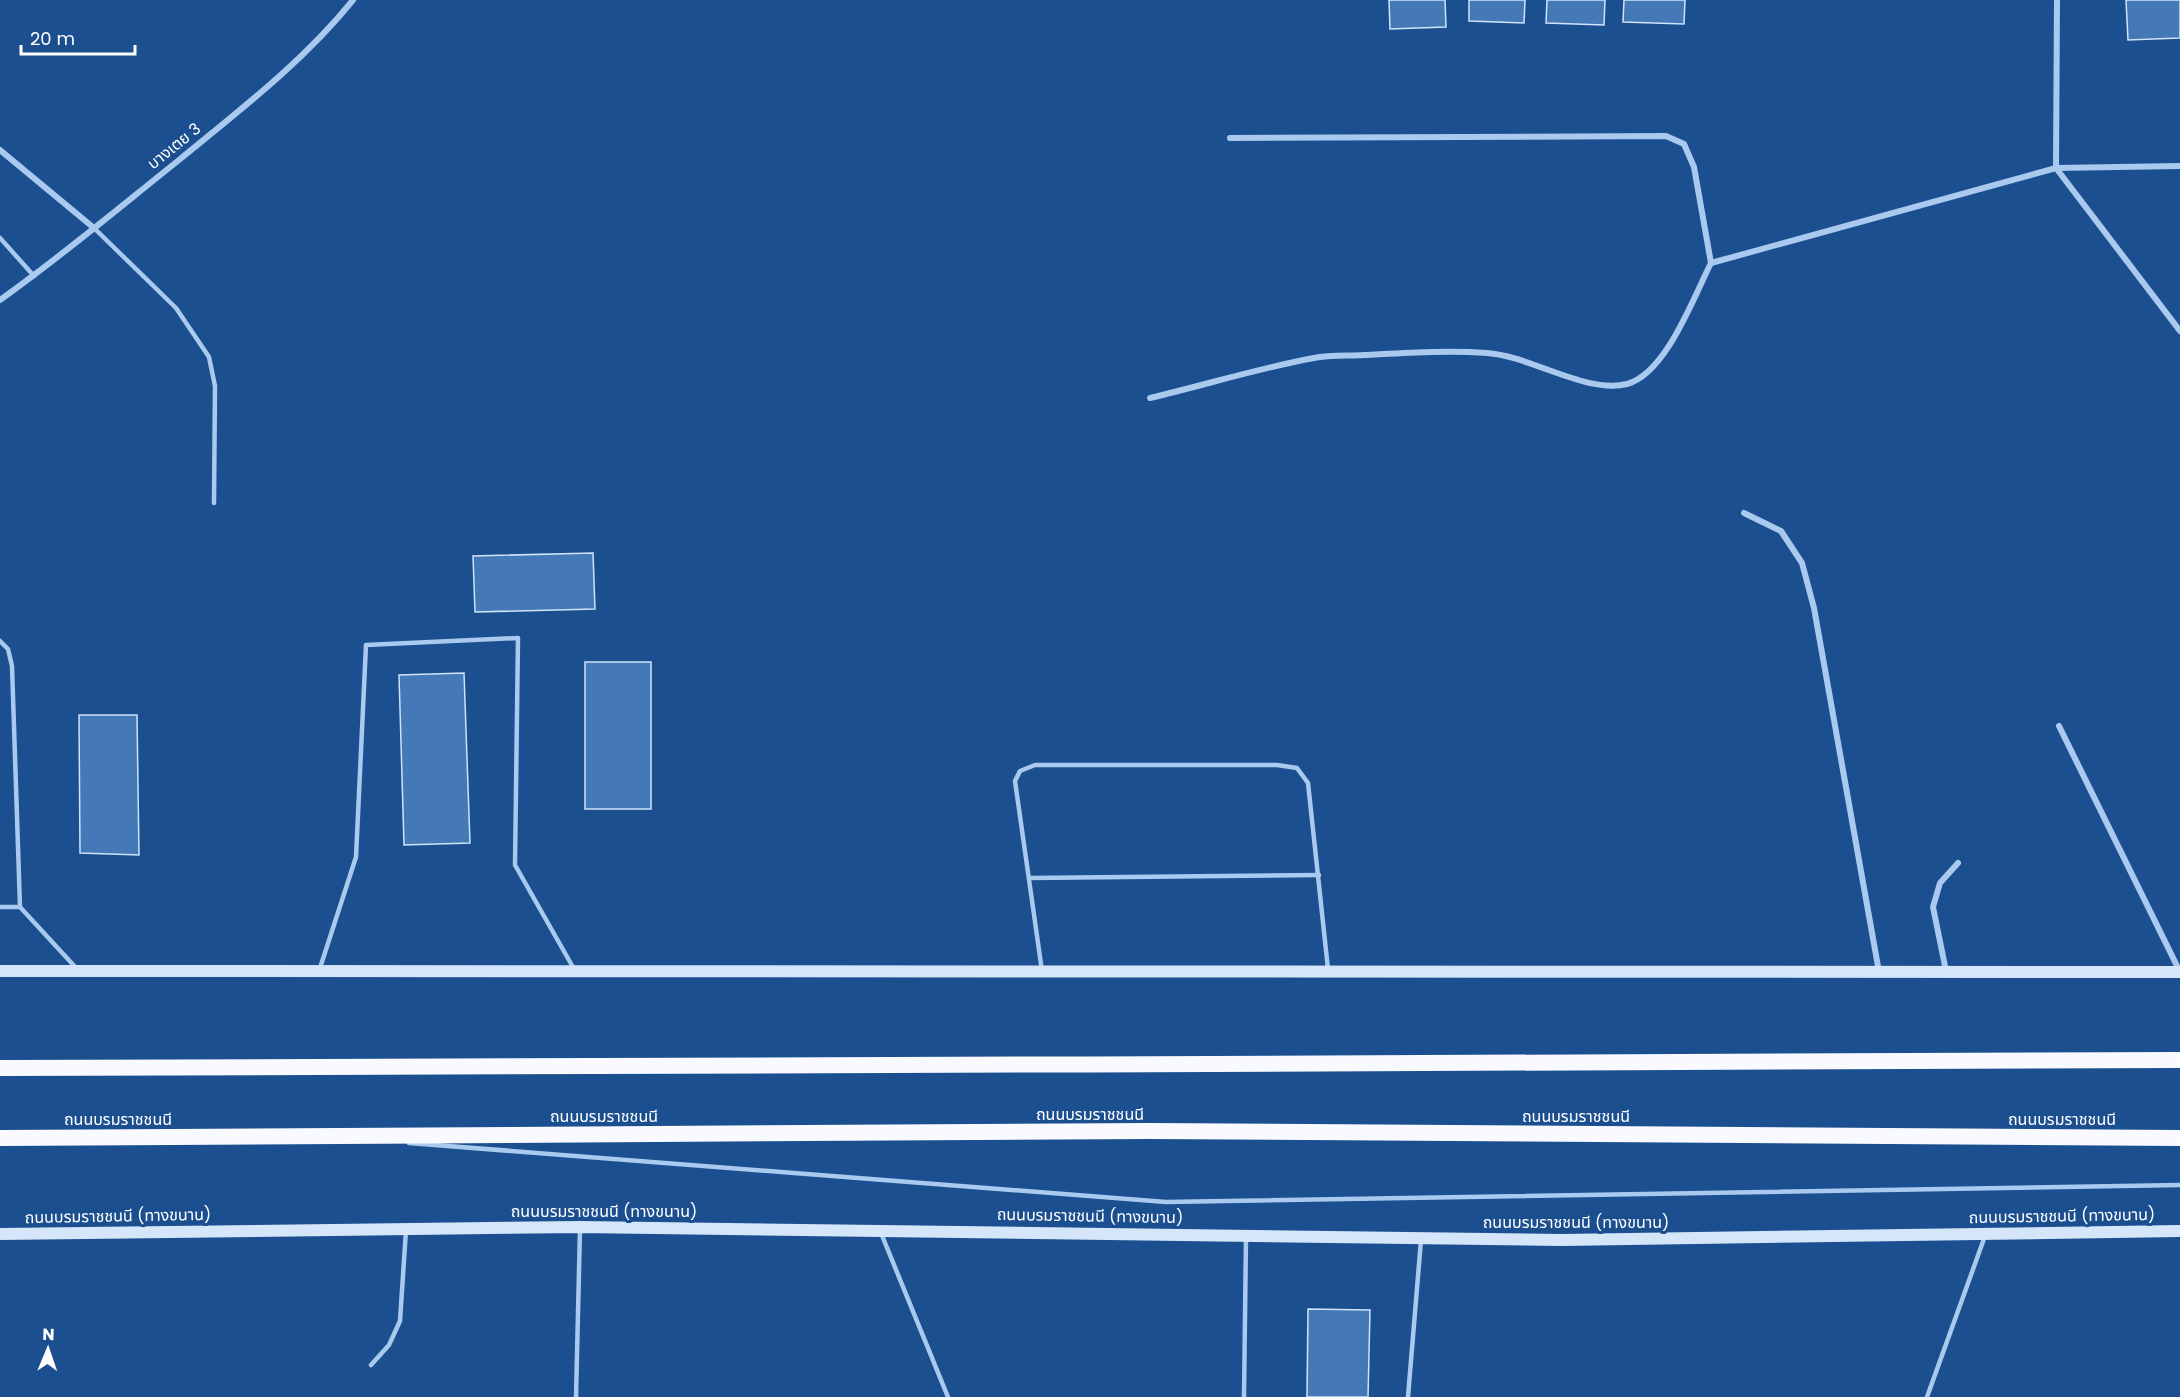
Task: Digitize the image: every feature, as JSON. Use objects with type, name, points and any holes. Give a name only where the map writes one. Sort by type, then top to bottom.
[{"type":"highway","points":[[0,1068],[947,1063],[1689,1064],[2180,1060]]},
{"type":"highway","name":"ถนนบรมราชชนนี","points":[[0,1138],[1162,1131],[2180,1138]]},
{"type":"main road","points":[[0,971],[2180,972]]},
{"type":"main road","name":"ถนนบรมราชชนนี (ทางขนาน)","points":[[0,1234],[580,1227],[879,1229],[1562,1240],[2180,1231]]},
{"type":"street","name":"บางเตย 3","points":[[0,300],[34,276],[277,81],[323,37],[353,0]]},
{"type":"street","points":[[2057,0],[2056,168],[2180,332]]},
{"type":"street","points":[[1150,398],[1316,358],[1403,353],[1487,353],[1522,359],[1560,374],[1599,384],[1628,384],[1655,366],[1670,346],[1711,263],[1694,167],[1684,144],[1666,136],[1230,138]]},
{"type":"street","points":[[0,150],[94,228]]},
{"type":"street","points":[[1711,263],[2056,168],[2180,166]]},
{"type":"street","points":[[1743,513],[1781,531],[1803,563],[1814,608],[1879,972]]},
{"type":"street","points":[[2059,726],[2180,972]]},
{"type":"street","points":[[1946,972],[1933,907],[1940,883],[1958,863]]},
{"type":"lane","points":[[94,228],[176,308],[209,357],[215,386],[214,503]]},
{"type":"lane","points":[[0,238],[34,276]]},
{"type":"lane","points":[[320,971],[356,857],[366,645],[518,639],[515,865],[576,972]]},
{"type":"lane","points":[[0,641],[8,649],[12,666],[20,907],[79,971]]},
{"type":"lane","points":[[1042,971],[1015,781],[1020,771],[1035,765],[1276,765],[1297,768],[1308,783],[1328,972]]},
{"type":"lane","points":[[1029,878],[1319,874]]},
{"type":"lane","points":[[0,907],[20,907]]},
{"type":"lane","points":[[310,1136],[1166,1202],[2180,1185]]},
{"type":"lane","points":[[576,1397],[580,1227]]},
{"type":"lane","points":[[371,1365],[389,1345],[400,1321],[406,1229]]},
{"type":"lane","points":[[879,1229],[918,1331],[948,1397]]},
{"type":"lane","points":[[1927,1397],[1986,1233]]},
{"type":"lane","points":[[1244,1397],[1246,1235]]},
{"type":"lane","points":[[1408,1397],[1421,1238]]},
{"type":"building","points":[[1389,0],[1445,0],[1446,27],[1390,29]]},
{"type":"building","points":[[1469,0],[1525,0],[1524,23],[1469,21]]},
{"type":"building","points":[[1547,0],[1605,0],[1604,25],[1546,23]]},
{"type":"building","points":[[1624,0],[1685,0],[1684,24],[1623,22]]},
{"type":"building","points":[[2126,0],[2180,0],[2180,38],[2128,40]]},
{"type":"building","points":[[593,553],[595,609],[475,612],[473,556]]},
{"type":"building","points":[[585,662],[651,662],[651,809],[585,809]]},
{"type":"building","points":[[464,673],[470,843],[404,845],[399,675]]},
{"type":"building","points":[[79,715],[137,715],[139,855],[80,853]]},
{"type":"building","points":[[1308,1309],[1370,1310],[1368,1397],[1307,1397]]}]
